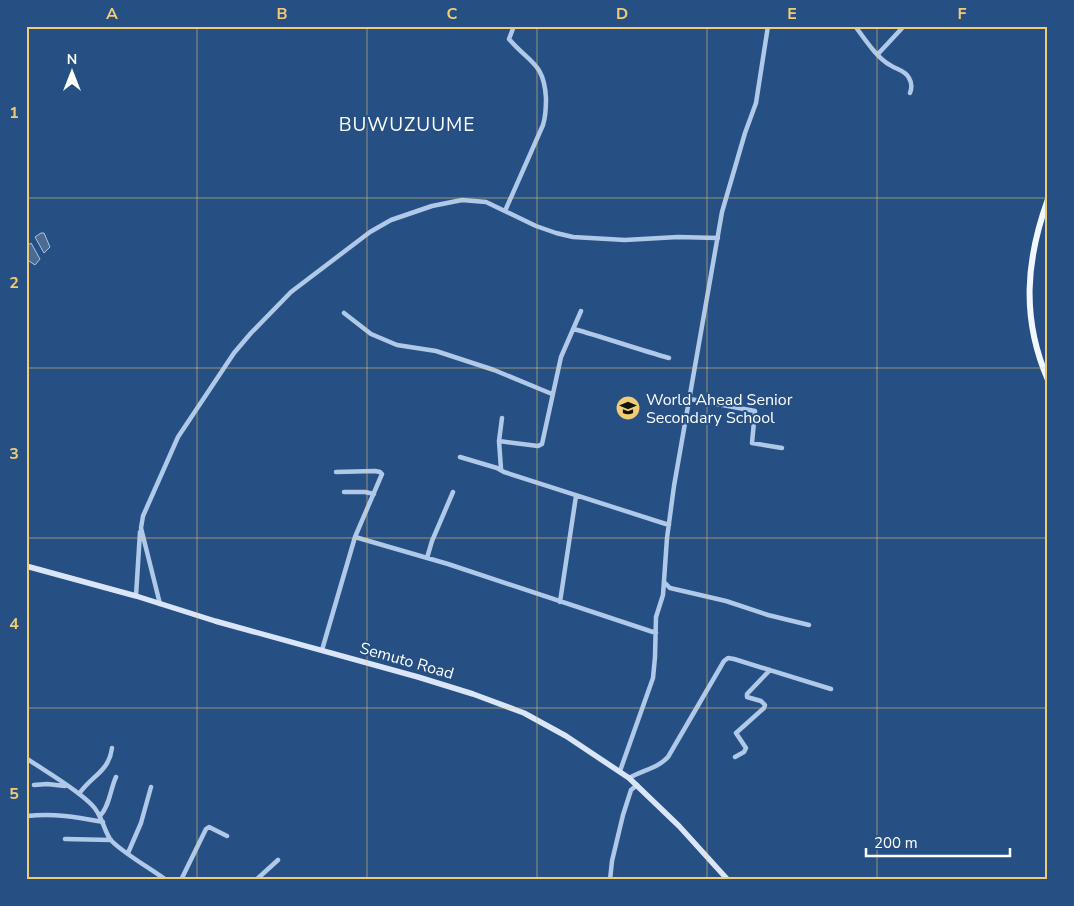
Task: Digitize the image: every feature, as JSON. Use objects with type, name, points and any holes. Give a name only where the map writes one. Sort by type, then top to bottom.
[{"type":"main road","points":[[1048,198],[1034,242],[1028,290],[1033,335],[1048,380]]},
{"type":"main road","name":"Semuto Road","points":[[26,566],[418,677],[507,706],[566,736],[629,778],[679,826],[728,880]]},
{"type":"street","points":[[505,211],[543,126],[546,111],[545,83],[542,74],[529,58],[509,40],[514,26]]},
{"type":"street","points":[[620,771],[651,687],[655,667],[656,617],[661,603],[664,582],[669,525],[718,238],[727,192],[758,97],[768,26]]},
{"type":"street","points":[[855,26],[878,54],[890,65],[898,68],[909,77],[912,87],[910,93]]},
{"type":"street","points":[[878,54],[904,26]]},
{"type":"street","points":[[136,596],[143,516],[178,437],[234,353],[266,317],[292,292],[370,232],[404,214],[462,200],[486,202],[536,226],[573,237],[625,240],[668,237],[718,238]]},
{"type":"street","points":[[499,441],[538,446],[542,444],[561,357],[581,311]]},
{"type":"street","points":[[344,313],[371,334],[397,344],[436,351],[494,370],[552,394]]},
{"type":"street","points":[[574,329],[630,348],[669,358]]},
{"type":"street","points":[[690,398],[755,411],[752,443],[782,448]]},
{"type":"street","points":[[501,469],[499,441],[502,418]]},
{"type":"street","points":[[460,457],[669,525]]},
{"type":"street","points":[[322,650],[355,537],[381,477],[380,472],[336,472]]},
{"type":"street","points":[[344,492],[374,494]]},
{"type":"street","points":[[427,558],[432,541],[453,492]]},
{"type":"street","points":[[560,602],[576,496]]},
{"type":"street","points":[[141,528],[160,604]]},
{"type":"street","points":[[355,537],[427,558],[656,633]]},
{"type":"street","points":[[664,582],[670,588],[726,600],[768,615],[809,625]]},
{"type":"street","points":[[629,778],[641,771],[654,768],[668,757],[724,661],[728,658],[734,658],[830,689]]},
{"type":"street","points":[[735,757],[744,752],[746,748],[736,733],[764,708],[764,704],[761,701],[747,697],[747,694],[770,670]]},
{"type":"street","points":[[79,794],[86,783],[106,766],[111,756],[112,748]]},
{"type":"street","points":[[26,758],[68,786],[92,805],[100,816],[111,840],[117,847],[166,880]]},
{"type":"street","points":[[100,816],[111,796],[116,777]]},
{"type":"street","points":[[34,785],[68,786]]},
{"type":"street","points":[[610,880],[612,861],[630,790],[637,785]]},
{"type":"street","points":[[128,853],[141,823],[151,786]]},
{"type":"street","points":[[28,816],[57,814],[103,822]]},
{"type":"street","points":[[181,880],[206,829],[209,827],[227,836]]},
{"type":"street","points":[[65,839],[111,840]]},
{"type":"street","points":[[256,880],[278,860]]},
{"type":"water","points":[[44,233],[50,247],[44,253],[35,237]]},
{"type":"water","points":[[31,243],[40,259],[35,265],[26,259],[26,247]]},
{"type":"place","name":"World Ahead Senior Secondary School","points":[[628,408]]},
{"type":"district","name":"BUWUZUUME","points":[[407,124]]}]
